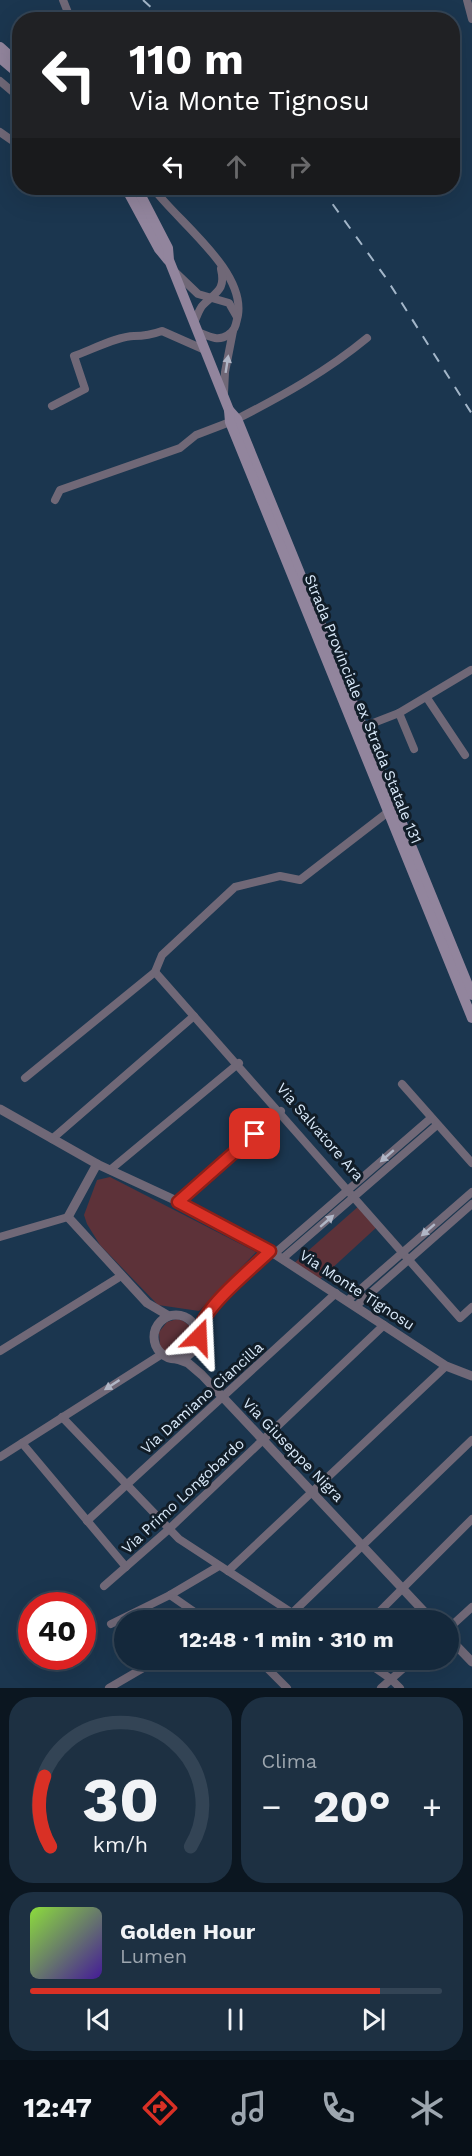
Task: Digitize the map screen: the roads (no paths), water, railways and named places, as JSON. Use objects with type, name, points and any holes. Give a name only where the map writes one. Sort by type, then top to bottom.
[{"type":"main road","points":[[0,47],[12,58]]},
{"type":"main road","points":[[0,58],[12,68]]},
{"type":"main road","name":"Strada Provinciale ex Strada Statale 131","points":[[130,195],[170,265],[196,327],[472,1018]]},
{"type":"main road","name":"Strada Provinciale ex Strada Statale 131","points":[[141,195],[168,248],[170,265]]},
{"type":"main road","name":"Strada Provinciale ex Strada Statale 131","points":[[234,421],[363,727],[472,995]]},
{"type":"street","points":[[467,0],[472,19]]},
{"type":"street","points":[[0,81],[12,91]]},
{"type":"street","points":[[159,195],[234,283],[239,308],[225,372],[224,397]]},
{"type":"street","points":[[220,264],[222,286],[213,300],[201,307],[196,327],[220,339],[233,331]]},
{"type":"street","points":[[170,265],[198,294],[229,303],[237,318]]},
{"type":"street","points":[[51,406],[85,390],[74,356],[128,337],[142,338],[162,331],[205,350]]},
{"type":"street","points":[[55,500],[60,490],[180,448],[196,435],[234,421],[317,376],[367,338]]},
{"type":"street","points":[[363,727],[399,713],[471,670]]},
{"type":"street","points":[[427,698],[465,755]]},
{"type":"street","points":[[399,713],[414,749]]},
{"type":"street","points":[[25,1078],[156,969],[162,955],[235,887],[280,876],[300,880],[388,812]]},
{"type":"street","name":"Via Salvatore Ara","points":[[156,969],[194,1016],[238,1063]]},
{"type":"street","name":"Via Salvatore Ara","points":[[156,969],[461,1317],[472,1307]]},
{"type":"street","points":[[52,1139],[194,1016]]},
{"type":"street","points":[[110,1170],[238,1063]]},
{"type":"street","points":[[402,1084],[472,1163]]},
{"type":"street","name":"Via Monte Tignosu","points":[[0,1108],[97,1164],[178,1202],[276,1255],[446,1366],[472,1376]]},
{"type":"street","points":[[178,1202],[281,1112]]},
{"type":"street","points":[[189,1318],[208,1311],[276,1255],[431,1118]]},
{"type":"street","points":[[276,1255],[355,1196],[437,1125]]},
{"type":"street","points":[[0,1237],[68,1217],[97,1164]]},
{"type":"street","points":[[346,1300],[472,1192]]},
{"type":"street","points":[[356,1306],[472,1204]]},
{"type":"street","points":[[68,1217],[147,1303],[158,1324]]},
{"type":"street","points":[[0,1351],[122,1276]]},
{"type":"street","name":"Via Damiano Ciancilla","points":[[87,1521],[336,1293]]},
{"type":"street","points":[[147,1303],[169,1316]]},
{"type":"street","points":[[200,1374],[195,1349],[198,1330],[208,1311]]},
{"type":"street","points":[[195,1349],[188,1356],[177,1359],[162,1354],[154,1340],[158,1324],[169,1316],[182,1315],[189,1318],[198,1330]]},
{"type":"street","name":"Via Primo Longobardo","points":[[104,1586],[168,1530],[384,1325]]},
{"type":"street","points":[[0,1457],[162,1354]]},
{"type":"street","name":"Via Giuseppe Nigra","points":[[177,1359],[188,1363],[200,1374],[423,1610]]},
{"type":"street","points":[[228,1571],[314,1493],[446,1366]]},
{"type":"street","points":[[62,1417],[168,1530],[288,1610]]},
{"type":"street","points":[[296,1610],[364,1547],[472,1440]]},
{"type":"street","points":[[22,1443],[126,1567]]},
{"type":"street","points":[[381,1610],[472,1519]]},
{"type":"street","points":[[111,1624],[170,1595],[219,1566]]},
{"type":"street","points":[[170,1595],[192,1610]]},
{"type":"street","points":[[459,1619],[472,1607]]},
{"type":"street","points":[[459,1648],[472,1662]]},
{"type":"street","points":[[109,1688],[140,1670]]},
{"type":"street","points":[[269,1670],[287,1688]]},
{"type":"street","points":[[379,1670],[392,1678],[400,1688]]},
{"type":"street","points":[[381,1688],[401,1670]]},
{"type":"railway","points":[[143,0],[156,12]]},
{"type":"railway","points":[[326,195],[386,278],[472,414]]}]
